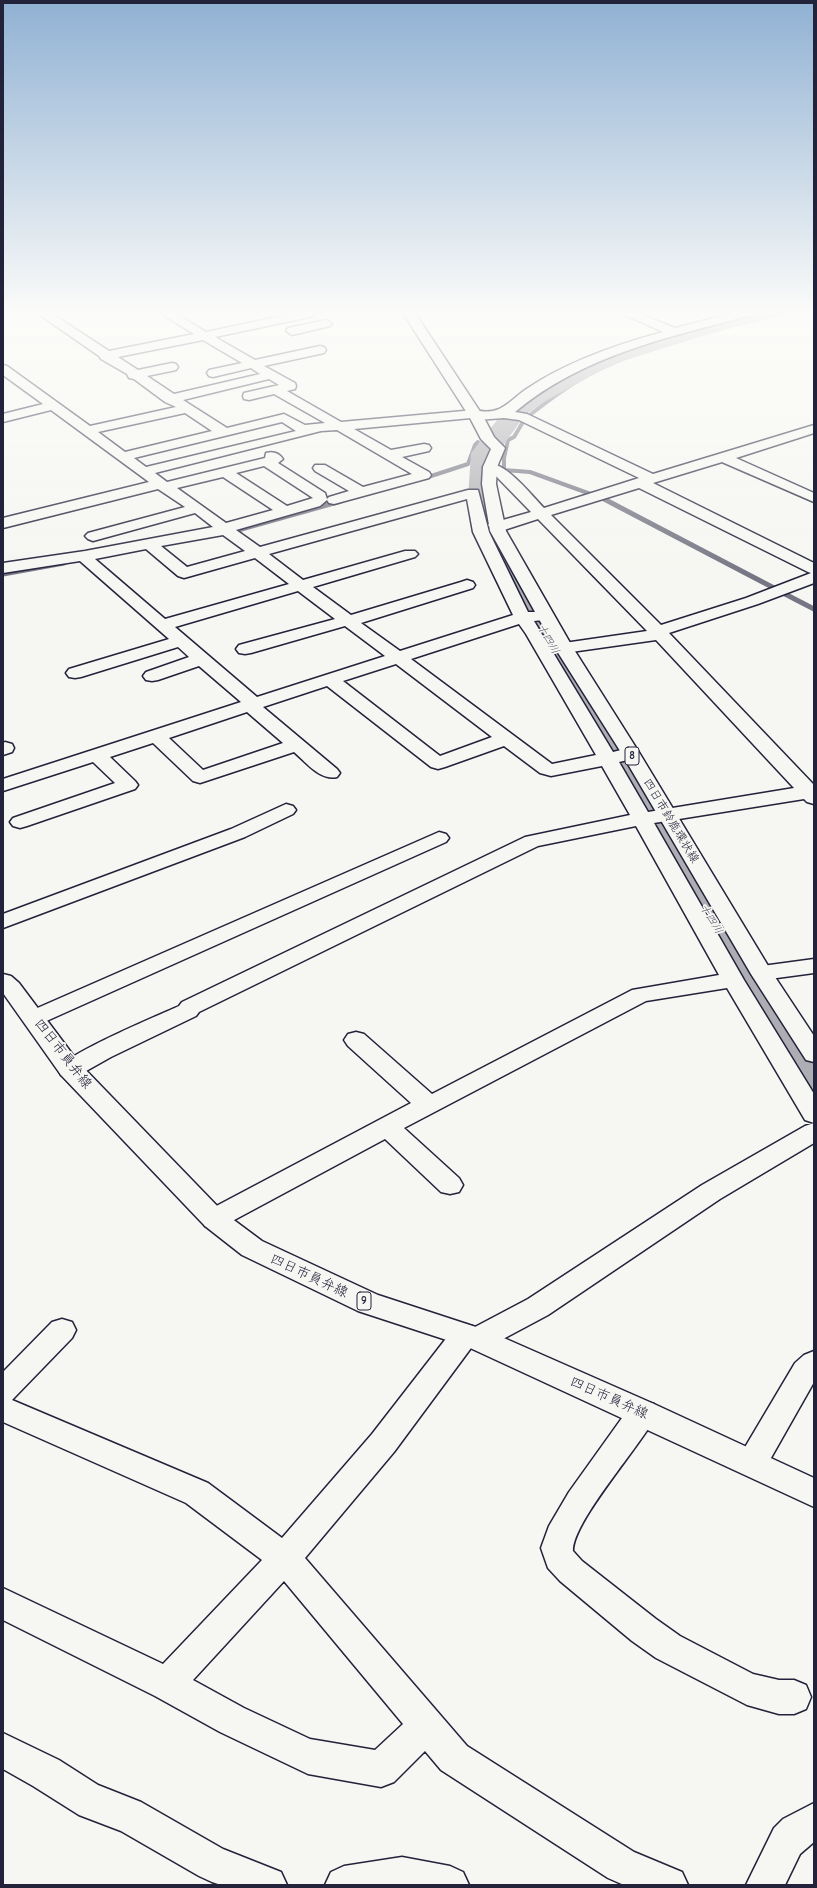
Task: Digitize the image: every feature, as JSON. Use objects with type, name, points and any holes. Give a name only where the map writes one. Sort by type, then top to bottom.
[{"type":"street","points":[[46,401],[143,472],[197,508],[397,658],[551,770],[607,758],[629,755]]},
{"type":"street","points":[[173,401],[224,433],[313,410]]},
{"type":"street","points":[[297,401],[424,475],[334,500]]},
{"type":"street","name":"四日市鈴鹿環状線","points":[[467,401],[492,442],[498,448],[490,467],[489,484],[498,530],[564,648],[760,974],[814,1054]]},
{"type":"street","points":[[504,414],[520,401]]},
{"type":"street","points":[[3,418],[53,406]]},
{"type":"street","points":[[87,431],[185,409]]},
{"type":"street","points":[[284,418],[303,429],[337,425],[476,415],[504,414],[522,417],[814,569]]},
{"type":"street","points":[[143,472],[337,425]]},
{"type":"street","points":[[496,525],[504,525],[597,497],[814,429]]},
{"type":"street","points":[[122,457],[215,435],[222,431]]},
{"type":"street","points":[[3,523],[276,459],[253,445]]},
{"type":"street","points":[[389,455],[424,448]]},
{"type":"street","points":[[723,457],[814,498]]},
{"type":"street","points":[[3,568],[151,546],[227,532],[231,526],[315,503],[321,498],[268,462]]},
{"type":"street","points":[[490,467],[499,471],[541,513],[813,794]]},
{"type":"street","points":[[320,468],[361,492]]},
{"type":"street","points":[[225,472],[284,511]]},
{"type":"street","points":[[151,546],[184,573],[255,552],[473,493],[481,532],[524,618],[534,632],[643,819],[733,979],[814,1114]]},
{"type":"street","points":[[93,536],[197,508]]},
{"type":"street","points":[[163,625],[410,554]]},
{"type":"street","points":[[88,561],[182,641],[296,745],[330,773]]},
{"type":"street","points":[[564,648],[658,633],[717,611],[752,601],[814,577]]},
{"type":"street","points":[[245,649],[466,585]]},
{"type":"street","points":[[3,785],[524,618],[545,615]]},
{"type":"street","points":[[75,674],[182,641]]},
{"type":"street","points":[[152,676],[192,663],[201,658]]},
{"type":"street","points":[[330,680],[438,763],[507,738]]},
{"type":"street","points":[[156,736],[200,777],[296,745]]},
{"type":"street","points":[[20,822],[128,785],[96,755]]},
{"type":"street","points":[[70,1069],[103,1051],[188,1011],[190,1007],[513,849],[541,839],[643,819],[813,794]]},
{"type":"street","points":[[3,921],[238,833],[286,810]]},
{"type":"street","points":[[34,1018],[439,838]]},
{"type":"street","points":[[214,1220],[428,1105],[437,1102],[640,995],[814,966]]},
{"type":"street","name":"四日市員弁線","points":[[3,981],[11,988],[34,1018],[70,1069],[214,1220],[252,1248],[317,1281],[368,1303],[472,1337],[643,1413],[814,1493]]},
{"type":"street","points":[[356,1040],[428,1105]]},
{"type":"street","points":[[387,1127],[450,1185]]},
{"type":"street","points":[[167,1684],[285,1558],[472,1337],[538,1307],[711,1192],[814,1132]]},
{"type":"street","points":[[3,1391],[62,1330]]},
{"type":"street","points":[[752,1463],[805,1371],[814,1363]]},
{"type":"street","points":[[3,1409],[197,1493],[285,1558],[454,1758],[621,1865],[669,1885]]},
{"type":"street","points":[[643,1413],[566,1521],[557,1542],[557,1550],[560,1560],[583,1581],[644,1630],[668,1647],[748,1689],[780,1697],[794,1697]]},
{"type":"street","points":[[3,1603],[167,1684],[232,1720],[308,1756],[381,1769],[426,1726]]},
{"type":"street","points":[[3,1750],[46,1773],[92,1802],[99,1802],[117,1813],[128,1815],[212,1863],[268,1885]]},
{"type":"street","points":[[765,1885],[787,1841],[796,1832],[814,1821]]},
{"type":"street","points":[[344,1885],[402,1876],[450,1885]]},
{"type":"waterway","name":"十四川","points":[[530,401],[517,410],[484,453],[481,498],[490,533],[519,589],[637,789],[687,879],[814,1088]]},
{"type":"waterway","name":"十四川","points":[[531,414],[548,401]]},
{"type":"waterway","points":[[523,422],[514,437],[508,440],[504,458],[504,470],[530,472],[607,500]]},
{"type":"waterway","name":"十四川","points":[[496,433],[504,428]]},
{"type":"waterway","points":[[422,479],[468,464],[475,445],[478,442]]},
{"type":"waterway","points":[[604,499],[774,588]]},
{"type":"waterway","points":[[227,533],[341,501]]},
{"type":"waterway","points":[[3,574],[64,563]]},
{"type":"waterway","points":[[783,593],[814,609]]}]
